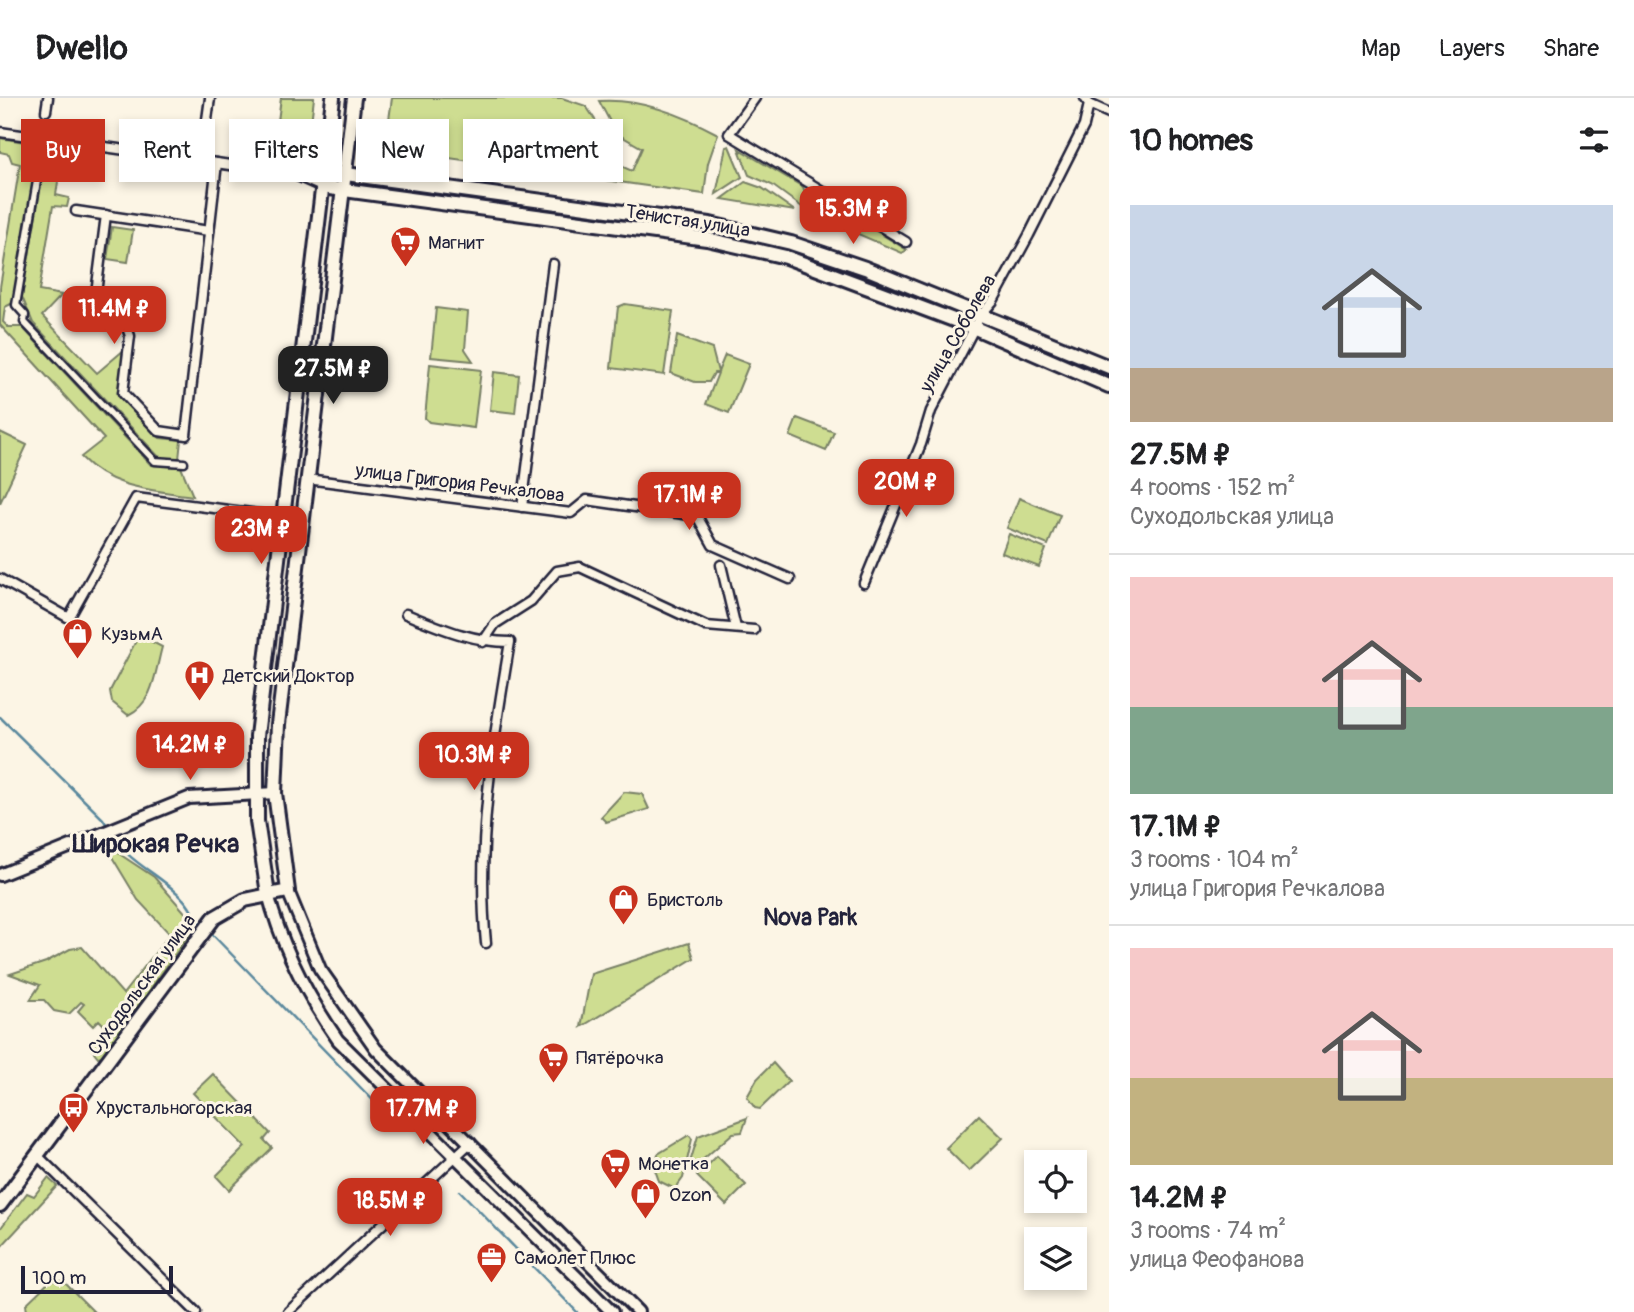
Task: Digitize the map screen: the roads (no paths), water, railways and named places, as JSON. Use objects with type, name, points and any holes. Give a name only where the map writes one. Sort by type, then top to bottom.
[{"type":"main road","points":[[330,119],[333,98]]},
{"type":"main road","points":[[288,891],[275,793],[278,724],[354,98]]},
{"type":"main road","name":"Тенистая улица","points":[[344,174],[710,224],[791,243],[866,268],[1109,386]]},
{"type":"main road","points":[[268,894],[261,865],[256,794],[257,736],[323,182]]},
{"type":"main road","name":"Тенистая улица","points":[[322,187],[720,242],[786,257],[1109,367]]},
{"type":"main road","name":"Суходольская улица","points":[[0,1205],[214,918],[244,900],[288,891]]},
{"type":"street","points":[[46,111],[48,98]]},
{"type":"street","points":[[207,119],[209,98]]},
{"type":"street","points":[[755,98],[729,134],[906,242]]},
{"type":"street","points":[[1087,101],[1109,113]]},
{"type":"street","name":"улица Соболева","points":[[864,583],[921,444],[931,411],[978,322],[993,302],[1033,228],[1084,126],[1087,101]]},
{"type":"street","points":[[0,132],[229,165]]},
{"type":"street","points":[[106,215],[96,293],[125,322],[130,336],[123,393],[159,431],[186,435],[217,163]]},
{"type":"street","points":[[37,182],[16,305],[25,316],[24,323],[155,461],[184,463]]},
{"type":"street","points":[[313,182],[322,187]]},
{"type":"street","points":[[76,211],[209,231]]},
{"type":"street","points":[[522,507],[553,264]]},
{"type":"street","name":"улица Григория Речкалова","points":[[307,479],[571,513],[587,500],[697,516],[713,545],[790,579]]},
{"type":"street","points":[[0,579],[69,618],[136,498],[283,517]]},
{"type":"street","points":[[721,565],[736,628]]},
{"type":"street","points":[[483,642],[495,624],[531,601],[557,571],[580,567],[706,626],[754,630]]},
{"type":"street","points":[[406,614],[483,642],[510,642],[484,828],[482,903],[486,943]]},
{"type":"street","points":[[0,875],[189,798],[275,793]]},
{"type":"street","points":[[288,891],[312,953],[345,1008],[376,1049],[638,1312]]},
{"type":"street","points":[[268,894],[289,958],[326,1023],[370,1074],[612,1312]]},
{"type":"street","points":[[288,1312],[471,1142]]},
{"type":"street","points":[[38,1156],[196,1312]]},
{"type":"waterway","points":[[0,717],[108,827]]},
{"type":"waterway","points":[[111,833],[125,852],[183,899],[203,926]]},
{"type":"waterway","points":[[210,932],[392,1120]]},
{"type":"waterway","points":[[460,1191],[577,1312]]},
{"type":"place","name":"Магнит","points":[[405,269]]},
{"type":"place","name":"КузьмА","points":[[78,660]]},
{"type":"place","name":"Детский Доктор","points":[[200,702]]},
{"type":"place","name":"Бристоль","points":[[624,926]]},
{"type":"place","name":"Пятёрочка","points":[[553,1084]]},
{"type":"place","name":"Хрустальногорская","points":[[73,1134]]},
{"type":"place","name":"Монетка","points":[[615,1190]]},
{"type":"place","name":"Ozon","points":[[646,1221]]},
{"type":"place","name":"Самолет Плюс","points":[[491,1284]]},
{"type":"district","name":"Широкая Речка","points":[[156,843]]},
{"type":"district","name":"Nova Park","points":[[810,917]]}]
